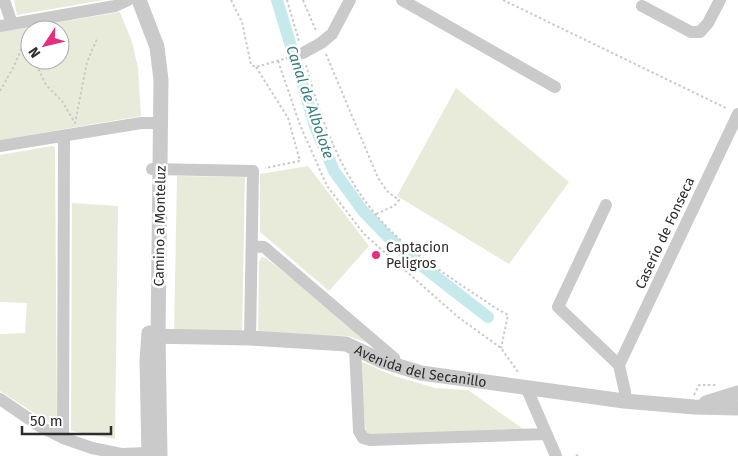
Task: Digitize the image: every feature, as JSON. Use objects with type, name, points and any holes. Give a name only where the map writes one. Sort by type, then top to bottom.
[{"type":"street","points":[[4,0],[6,26],[115,6],[129,0]]},
{"type":"street","name":"Camino a Monteluz","points":[[129,0],[139,24],[151,67],[156,169]]},
{"type":"street","name":"Camino a Monteluz","points":[[139,0],[157,47],[161,80],[156,169],[152,455]]},
{"type":"street","points":[[303,53],[332,34],[350,0]]},
{"type":"street","points":[[402,0],[555,86]]},
{"type":"street","points":[[642,6],[691,32],[700,32],[708,23],[720,0]]},
{"type":"street","name":"Caserío de Fonseca","points":[[619,365],[738,114]]},
{"type":"street","points":[[0,146],[141,123],[153,123]]},
{"type":"street","points":[[63,438],[64,136]]},
{"type":"street","points":[[156,169],[253,171],[250,338]]},
{"type":"street","points":[[606,205],[558,307],[619,365],[625,392],[624,401]]},
{"type":"street","points":[[252,246],[264,247],[394,358],[396,365]]},
{"type":"street","name":"Avenida del Secanillo","points":[[153,336],[250,338],[339,343],[346,344],[382,361],[421,373],[624,401],[694,407],[738,408]]},
{"type":"street","points":[[355,348],[358,431],[364,438],[370,440],[546,434]]},
{"type":"street","points":[[526,387],[556,456]]},
{"type":"street","name":"Avenida del Secanillo","points":[[694,407],[738,393]]},
{"type":"street","points":[[0,399],[41,427],[63,438],[92,448],[121,454],[152,455]]},
{"type":"path","points":[[231,0],[242,22],[251,65],[256,67],[288,118],[300,160],[253,171]]},
{"type":"path","points":[[287,0],[318,108],[330,140],[346,172],[376,214],[409,248],[494,307],[508,314],[501,348]]},
{"type":"path","points":[[303,0],[378,178],[388,192],[399,200],[394,206],[376,214]]},
{"type":"path","points":[[503,0],[738,114]]},
{"type":"path","points":[[39,70],[46,85],[62,101],[75,123],[87,62],[97,39]]},
{"type":"path","points":[[0,91],[20,52]]},
{"type":"path","points":[[256,67],[284,59]]},
{"type":"path","points":[[278,61],[300,125],[327,186],[364,234],[458,317],[501,348],[526,387]]},
{"type":"path","points":[[378,224],[381,220]]},
{"type":"path","points":[[576,456],[580,453]]},
{"type":"green space","points":[[14,0],[104,0],[17,15]]},
{"type":"green space","points":[[120,12],[132,42],[138,68],[141,116],[0,140],[0,32],[20,29],[20,70],[70,70],[70,20]]},
{"type":"green space","points":[[456,88],[569,182],[509,264],[397,196]]},
{"type":"green space","points":[[55,147],[57,423],[53,425],[0,391],[0,334],[25,333],[27,303],[0,302],[0,155]]},
{"type":"green space","points":[[308,166],[369,246],[329,291],[260,232],[260,174]]},
{"type":"green space","points":[[177,176],[245,177],[242,334],[174,333]]},
{"type":"green space","points":[[72,203],[118,206],[115,439],[71,431]]},
{"type":"green space","points":[[262,257],[266,258],[376,346],[348,336],[258,334],[259,261]]},
{"type":"green space","points":[[360,361],[394,376],[435,388],[468,390],[526,431],[366,435]]},
{"type":"waterway","name":"Canal de Albolote","points":[[277,0],[316,129],[334,171],[363,211],[399,248],[488,317]]},
{"type":"place","name":"Captacion Peligros","points":[[376,255]]}]
